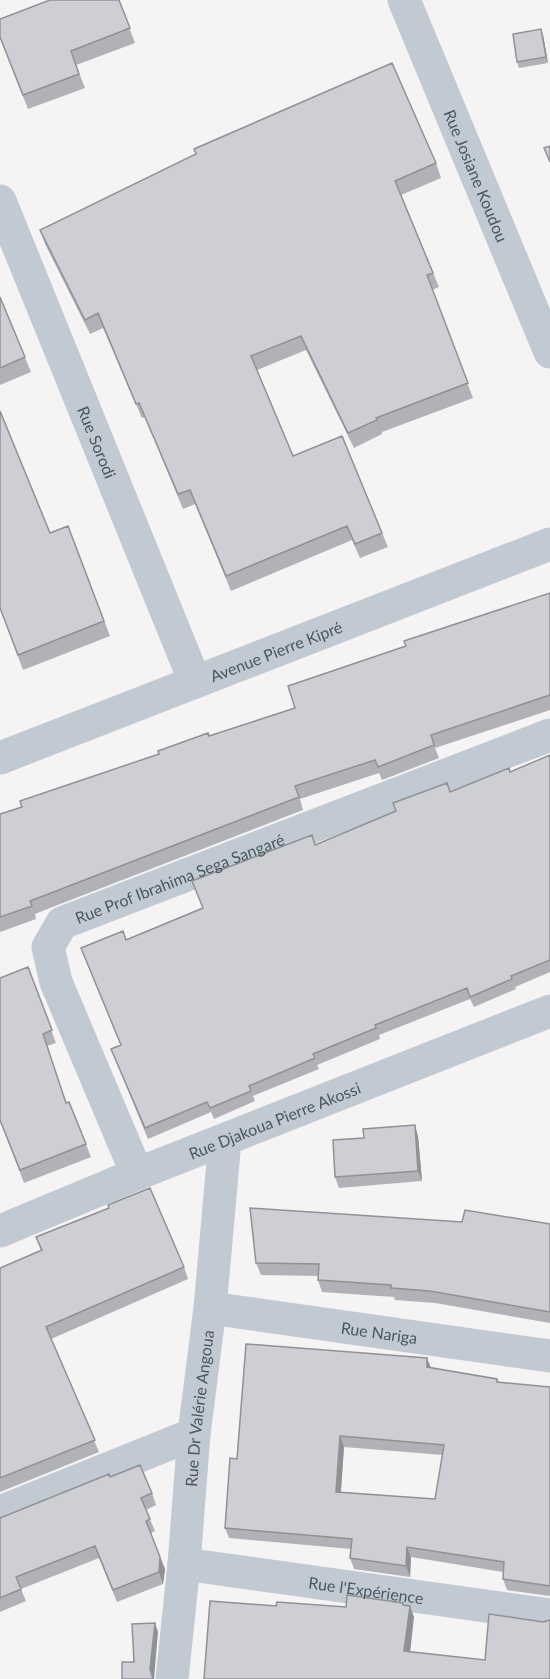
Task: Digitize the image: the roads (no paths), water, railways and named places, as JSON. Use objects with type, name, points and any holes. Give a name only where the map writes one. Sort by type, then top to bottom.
[{"type":"street","name":"Rue Josiane Koudou","points":[[404,0],[550,351]]},
{"type":"street","name":"Rue Sorodi","points":[[0,201],[195,682]]},
{"type":"street","name":"Avenue Pierre Kipré","points":[[0,758],[550,544]]},
{"type":"street","name":"Rue Prof Ibrahima Sega Sangaré","points":[[137,1174],[56,982],[48,947],[62,923],[550,735]]},
{"type":"street","name":"Rue Djakoua Pierre Akossi","points":[[0,1232],[137,1174],[550,1011]]},
{"type":"street","name":"Rue Dr Valérie Angoua","points":[[172,1679],[194,1434],[210,1308],[225,1140]]},
{"type":"street","name":"Rue Nariga","points":[[210,1308],[550,1356]]},
{"type":"street","points":[[0,1512],[194,1434]]},
{"type":"street","name":"Rue l'Expérience","points":[[184,1564],[550,1615]]}]
